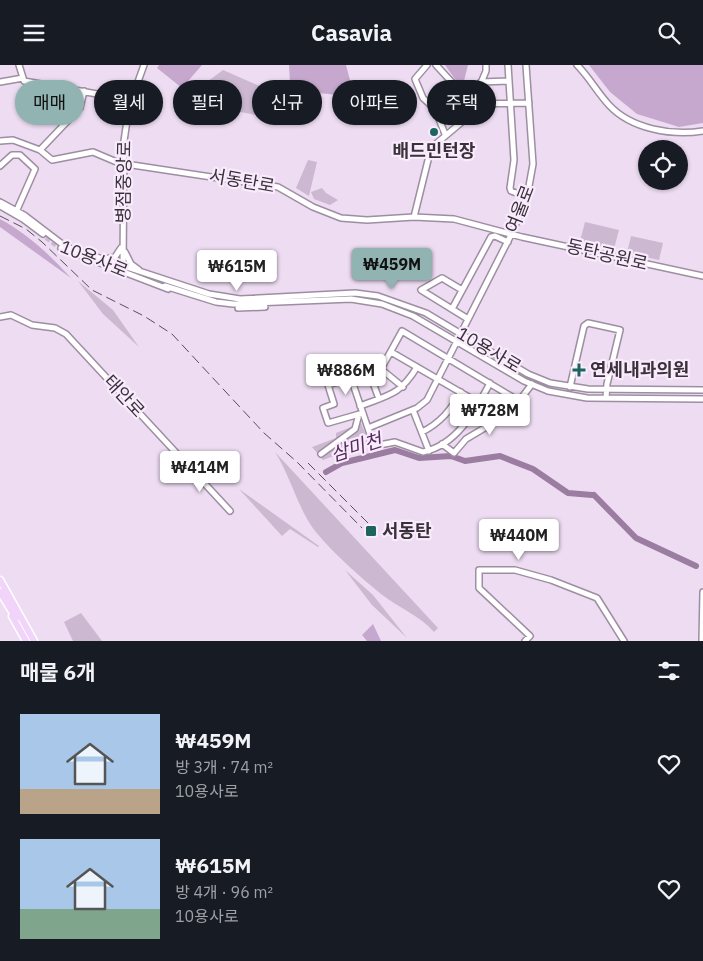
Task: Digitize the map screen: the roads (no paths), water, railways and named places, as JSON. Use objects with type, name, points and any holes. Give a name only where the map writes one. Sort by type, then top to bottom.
[{"type":"main road","points":[[0,580],[34,641]]},
{"type":"main road","points":[[0,592],[28,641]]},
{"type":"main road","points":[[17,610],[20,611],[38,641]]},
{"type":"street","points":[[0,82],[23,78],[20,65]]},
{"type":"street","name":"병점중앙로","points":[[138,80],[144,65]]},
{"type":"street","points":[[427,65],[415,79],[423,98],[435,109],[445,134]]},
{"type":"street","points":[[436,65],[450,80]]},
{"type":"street","points":[[482,80],[486,65]]},
{"type":"street","points":[[508,65],[514,160],[510,188],[511,191],[527,197]]},
{"type":"street","name":"여울로","points":[[413,410],[427,400],[450,359],[468,319],[508,242],[527,197],[533,164],[526,65]]},
{"type":"street","points":[[577,65],[610,106],[630,119],[656,130],[681,134],[703,131]]},
{"type":"street","points":[[496,81],[508,81]]},
{"type":"street","points":[[84,91],[94,93]]},
{"type":"street","points":[[496,103],[529,103]]},
{"type":"street","points":[[0,141],[10,139],[40,150],[63,125]]},
{"type":"street","name":"병점중앙로","points":[[123,269],[124,141],[127,125]]},
{"type":"street","points":[[414,217],[431,148],[457,125]]},
{"type":"street","name":"서동탄로","points":[[40,150],[52,160],[86,151],[124,163],[278,187],[290,192],[313,207],[341,217],[367,220],[414,217],[454,219],[512,233]]},
{"type":"street","points":[[0,166],[12,155],[20,155],[35,169],[15,212]]},
{"type":"street","name":"10용사로","points":[[0,202],[66,247],[123,269],[154,285],[209,303],[234,308],[355,293],[378,296],[426,313],[528,374],[570,387],[703,391]]},
{"type":"street","name":"10용사로","points":[[0,207],[15,212],[64,250],[123,269],[229,298],[351,299],[388,305],[413,316],[532,384],[569,396],[703,399]]},
{"type":"street","name":"동탄공원로","points":[[512,233],[522,237],[703,276]]},
{"type":"street","points":[[452,309],[491,237],[495,235],[508,242]]},
{"type":"street","points":[[94,257],[104,259],[115,257],[122,243]]},
{"type":"street","points":[[122,243],[131,263],[146,274]]},
{"type":"street","points":[[154,285],[153,280],[157,277]]},
{"type":"street","points":[[462,289],[442,278],[422,290],[468,319]]},
{"type":"street","name":"10용사로","points":[[165,285],[211,298],[234,302],[310,299]]},
{"type":"street","name":"태안로","points":[[0,317],[11,315],[32,325],[56,328],[66,334],[230,511]]},
{"type":"street","points":[[570,387],[584,326],[588,323],[620,330],[606,398]]},
{"type":"street","points":[[361,414],[328,423],[323,408],[334,404],[328,385],[381,369],[402,331],[520,401]]},
{"type":"street","points":[[391,352],[503,417]]},
{"type":"street","points":[[360,406],[403,387],[417,367]]},
{"type":"street","points":[[381,369],[403,387]]},
{"type":"street","points":[[369,372],[379,399]]},
{"type":"street","points":[[350,378],[361,414],[374,446],[390,441],[417,451],[429,451],[456,434],[479,403],[490,383]]},
{"type":"street","name":"10용사로","points":[[442,444],[454,453],[466,439],[503,417],[520,401],[532,384]]},
{"type":"street","points":[[422,432],[440,421],[452,409],[461,392]]},
{"type":"street","points":[[368,428],[413,410],[429,451]]},
{"type":"street","points":[[321,453],[355,429],[361,414]]},
{"type":"street","points":[[525,641],[530,636],[479,587],[479,570],[515,570],[551,580],[597,598],[624,641]]},
{"type":"street","points":[[702,641],[703,592]]},
{"type":"waterway","name":"삼미천","points":[[326,472],[342,463],[395,450],[419,458],[451,456],[465,461],[500,456],[533,469],[568,493],[592,495]]},
{"type":"waterway","name":"삼미천","points":[[594,495],[636,538],[696,566]]},
{"type":"tunnel","points":[[40,233],[63,250]]},
{"type":"tunnel","points":[[119,268],[166,284]]},
{"type":"railway","points":[[0,216],[26,229],[92,290],[144,316],[172,334],[264,433],[297,462],[362,528]]},
{"type":"railway","points":[[308,463],[368,523]]},
{"type":"place","name":"배드민턴장","points":[[434,132]]},
{"type":"place","name":"연세내과의원","points":[[579,370]]},
{"type":"place","name":"서동탄","points":[[371,531]]}]
